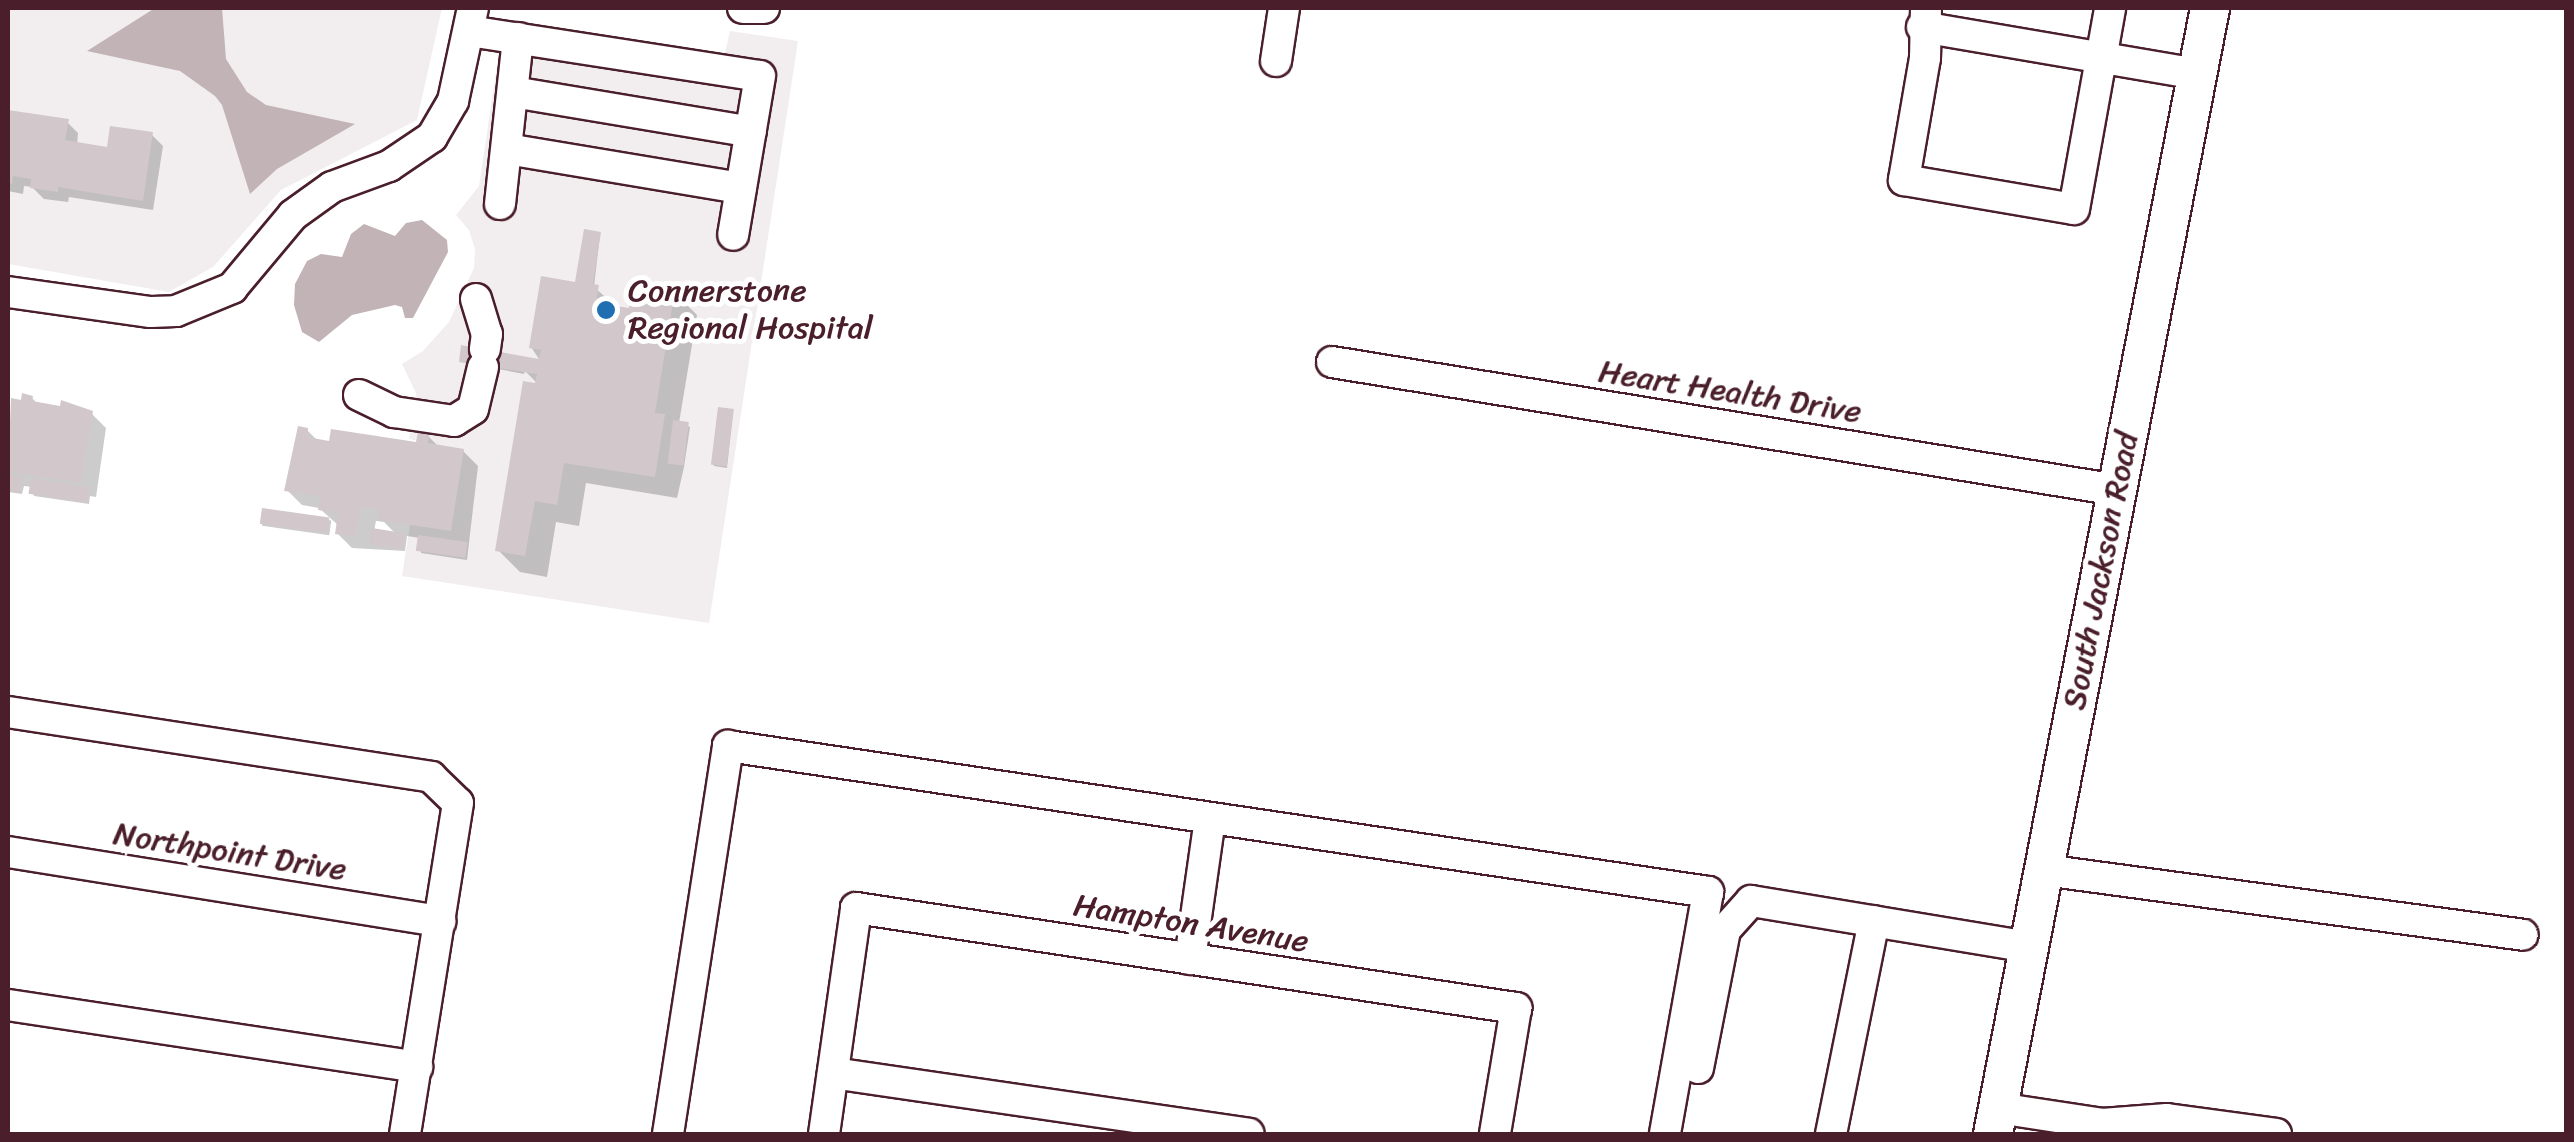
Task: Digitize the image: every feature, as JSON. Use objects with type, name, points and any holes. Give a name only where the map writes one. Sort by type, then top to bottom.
[{"type":"main road","name":"South Jackson Road","points":[[1995,1121],[2210,8]]},
{"type":"street","points":[[743,8],[764,8]]},
{"type":"street","points":[[1276,61],[1284,8]]},
{"type":"street","points":[[2110,8],[2101,58],[2074,208],[1904,180],[1925,58],[1924,17],[1971,21],[2101,58],[2197,74]]},
{"type":"street","points":[[8,292],[129,312],[176,311],[232,288],[293,215],[332,187],[389,166],[432,137],[453,101],[471,19],[518,38],[760,76],[733,235]]},
{"type":"street","points":[[500,204],[518,38]]},
{"type":"street","points":[[513,92],[751,132]]},
{"type":"street","points":[[506,148],[741,188]]},
{"type":"street","points":[[358,395],[394,412],[454,421],[473,409],[487,334],[476,299]]},
{"type":"street","name":"Heart Health Drive","points":[[1332,362],[2117,490]]},
{"type":"street","points":[[8,712],[430,777],[458,802],[405,1134]]},
{"type":"street","points":[[668,1134],[728,746],[1708,892],[1666,1134]]},
{"type":"street","points":[[1190,959],[1210,818]]},
{"type":"street","name":"Northpoint Drive","points":[[8,852],[441,921]]},
{"type":"street","points":[[2044,870],[2523,935]]},
{"type":"street","points":[[1685,1134],[1725,930],[1750,900],[2029,947]]},
{"type":"street","name":"Hampton Avenue","points":[[833,1073],[856,908],[1516,1008],[1496,1134]]},
{"type":"street","points":[[1832,1134],[1874,922]]},
{"type":"street","points":[[8,1005],[417,1067]]},
{"type":"street","points":[[824,1134],[833,1073],[1249,1134]]},
{"type":"street","points":[[1995,1121],[2102,1124],[2167,1119],[2276,1134]]},
{"type":"shaded area","points":[[8,8],[442,8],[417,120],[281,190],[213,267],[169,292],[8,264]]},
{"type":"shaded area","points":[[155,8],[222,8],[226,59],[247,92],[266,105],[355,124],[277,169],[250,194],[222,105],[215,96],[180,71],[87,51]]},
{"type":"shaded area","name":"Connerstone Regional Hospital","points":[[504,19],[725,53],[730,31],[798,41],[709,623],[402,576],[423,442],[409,439],[416,393],[402,364],[423,351],[449,322],[474,268],[475,249],[469,230],[456,215],[479,186]]},
{"type":"shaded area","points":[[422,220],[447,240],[448,252],[413,318],[405,318],[402,307],[395,305],[352,315],[319,342],[302,332],[294,305],[295,284],[307,261],[321,254],[342,257],[351,234],[364,224],[395,236],[406,223]]},
{"type":"building","points":[[8,110],[69,119],[65,140],[107,147],[110,126],[153,132],[143,201],[58,187],[58,192],[30,188],[31,179],[13,176],[12,184],[8,183]]},
{"type":"building","points":[[584,229],[601,232],[593,284],[599,285],[596,303],[629,308],[632,293],[651,296],[652,286],[675,290],[655,413],[665,414],[655,477],[564,463],[557,505],[535,501],[525,556],[495,551],[523,381],[535,383],[537,374],[459,362],[461,345],[539,359],[541,350],[529,348],[541,276],[575,282]]},
{"type":"building","points":[[22,393],[33,396],[32,401],[60,406],[61,400],[93,411],[81,483],[8,472],[11,398],[21,400]]},
{"type":"building","points":[[718,407],[734,409],[727,467],[711,465]]},
{"type":"building","points":[[673,420],[689,422],[684,466],[668,464]]},
{"type":"building","points":[[298,426],[308,428],[307,437],[329,441],[331,429],[416,442],[418,432],[429,434],[428,443],[464,449],[451,531],[378,520],[380,510],[361,507],[356,537],[335,534],[338,513],[318,510],[320,496],[284,491]]},
{"type":"building","points":[[8,474],[23,477],[20,493],[8,491]]},
{"type":"building","points":[[31,478],[89,487],[87,503],[28,494]]},
{"type":"building","points":[[262,508],[329,517],[327,533],[260,524]]},
{"type":"building","points":[[372,528],[405,533],[402,549],[369,544]]},
{"type":"building","points":[[418,535],[468,542],[465,558],[416,551]]},
{"type":"place","name":"Connerstone Regional Hospital","points":[[606,310]]}]
